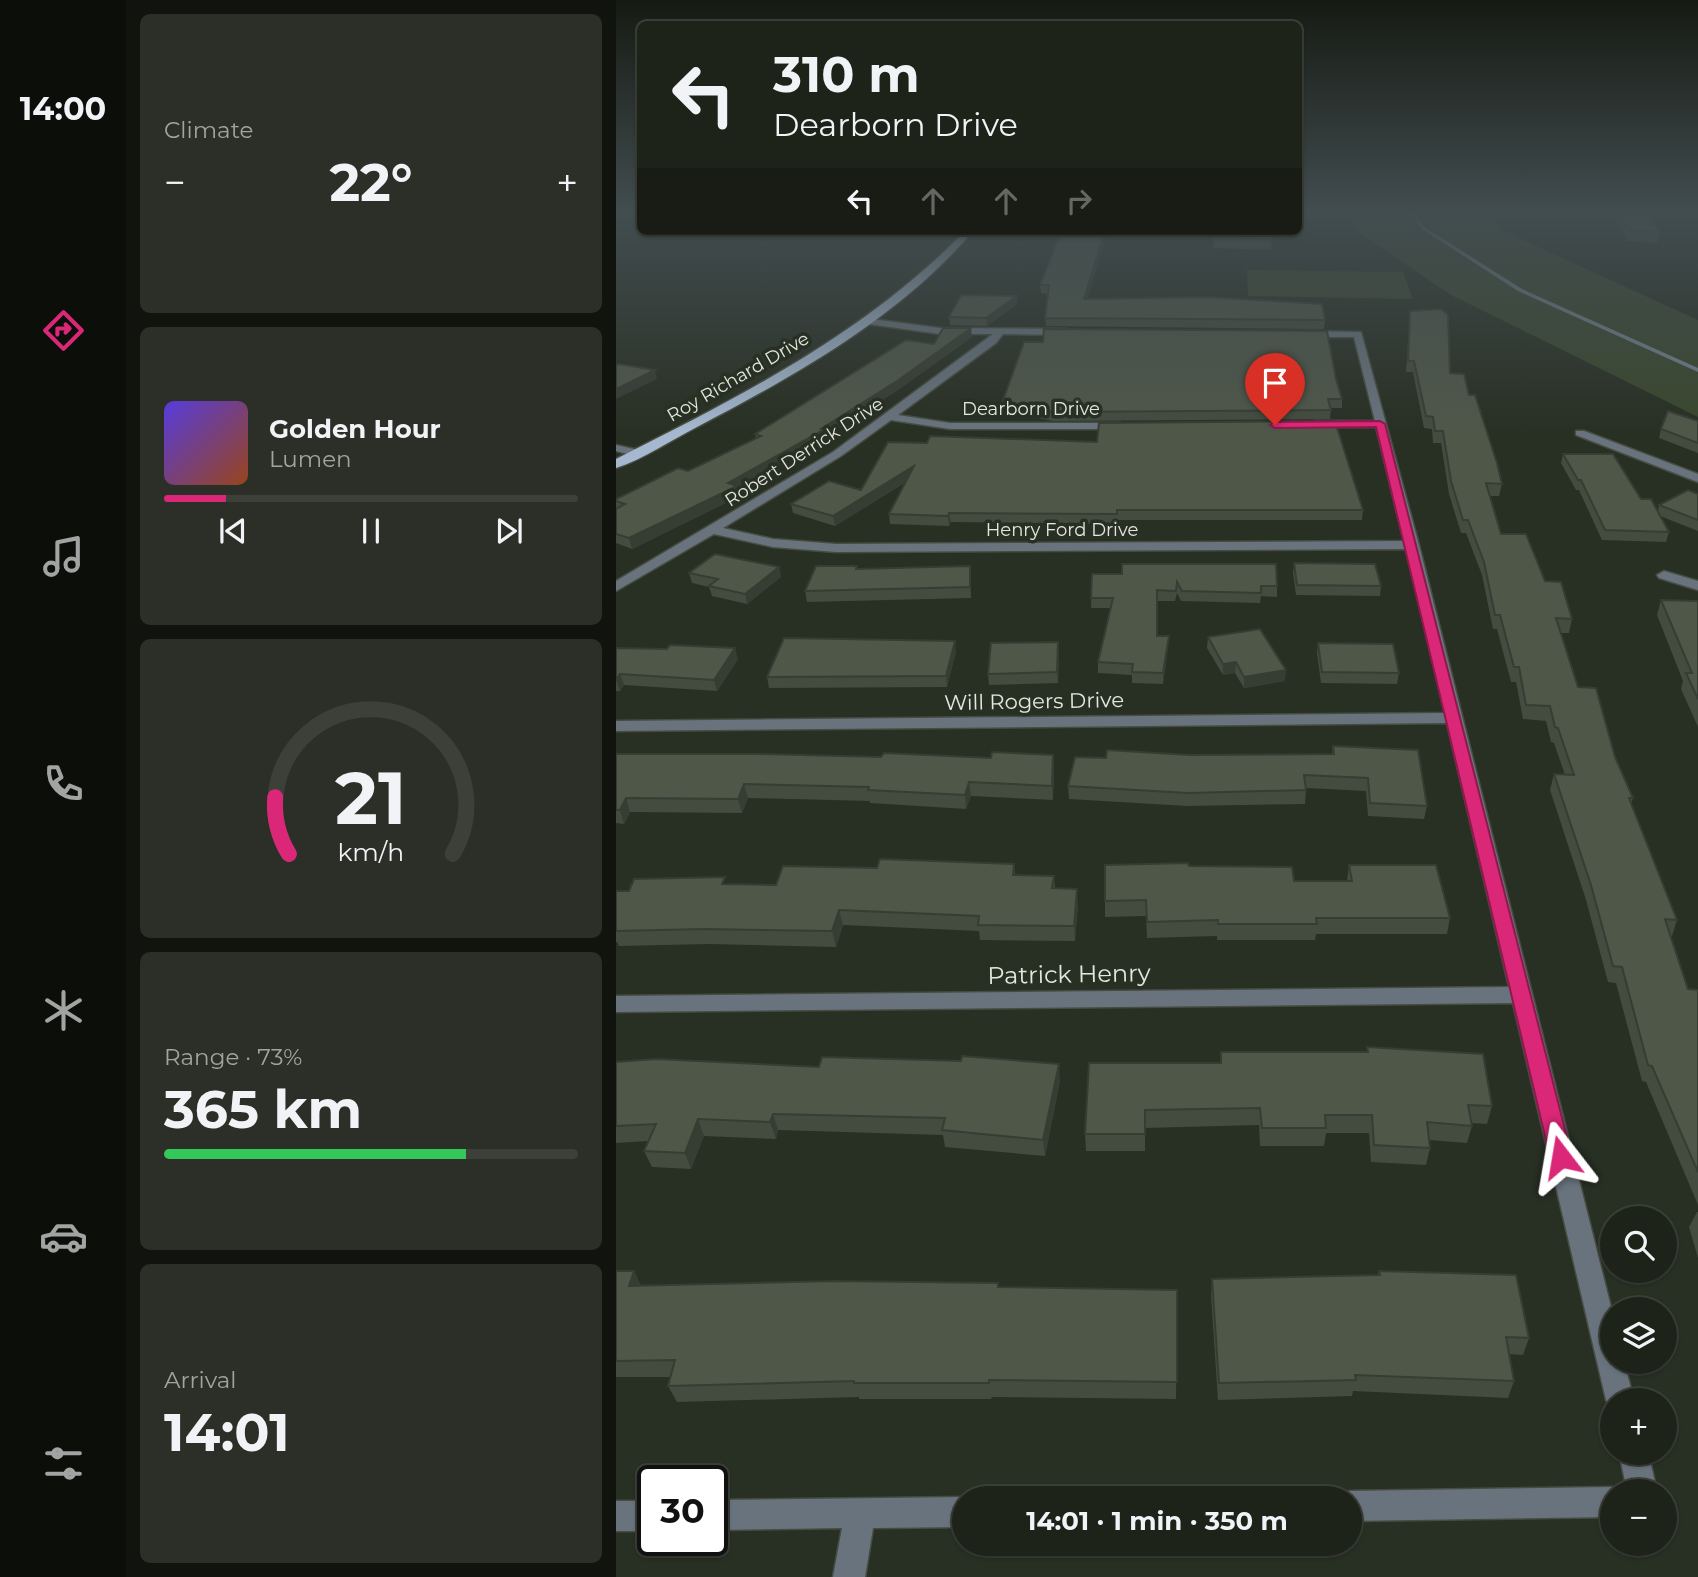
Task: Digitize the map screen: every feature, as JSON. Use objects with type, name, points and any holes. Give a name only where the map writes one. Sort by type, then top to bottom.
[{"type":"main road","name":"Roy Richard Drive","points":[[616,464],[764,385],[864,321],[911,285]]},
{"type":"street","points":[[864,321],[940,331],[1083,332]]},
{"type":"street","name":"Robert Derrick Drive","points":[[616,587],[804,475],[892,417],[993,341],[1000,332]]},
{"type":"street","points":[[1289,334],[1358,334],[1617,1388]]},
{"type":"street","name":"Dearborn Drive","points":[[892,417],[950,426],[1136,426]]},
{"type":"street","points":[[1299,425],[1380,424]]},
{"type":"street","points":[[1580,433],[1698,478]]},
{"type":"street","points":[[616,448],[639,453]]},
{"type":"street","name":"Henry Ford Drive","points":[[714,530],[773,544],[836,548],[1412,545]]},
{"type":"street","points":[[1664,575],[1698,586]]},
{"type":"street","name":"Will Rogers Drive","points":[[616,726],[1452,718]]},
{"type":"street","name":"Patrick Henry","points":[[616,1004],[1522,996]]},
{"type":"street","points":[[1362,1506],[1600,1502]]},
{"type":"street","points":[[728,1515],[952,1512]]},
{"type":"street","points":[[849,1577],[860,1513]]},
{"type":"street","points":[[616,1516],[637,1516]]},
{"type":"green space","points":[[1248,285],[1408,285],[1413,299],[1248,296]]},
{"type":"green space","points":[[1436,285],[1620,285],[1698,320],[1698,417],[1451,295]]},
{"type":"building","points":[[1040,285],[1088,285],[1084,299],[1209,297],[1322,304],[1325,320],[1045,318],[1049,285]]},
{"type":"building","points":[[961,295],[1017,296],[986,318],[949,317]]},
{"type":"building","points":[[1441,309],[1448,315],[1450,373],[1464,374],[1469,395],[1475,395],[1497,463],[1502,484],[1486,483],[1501,534],[1526,534],[1545,581],[1561,582],[1572,619],[1556,618],[1578,687],[1596,688],[1615,757],[1633,798],[1629,798],[1677,920],[1665,919],[1688,989],[1698,990],[1698,1172],[1652,1066],[1648,1065],[1622,967],[1613,966],[1591,885],[1554,774],[1574,775],[1558,728],[1555,727],[1550,706],[1526,705],[1519,667],[1514,667],[1500,615],[1495,615],[1484,562],[1468,520],[1463,520],[1451,481],[1443,431],[1435,431],[1433,417],[1426,416],[1414,361],[1408,361],[1410,311]]},
{"type":"building","points":[[943,328],[971,328],[897,381],[821,429],[823,430],[728,483],[737,486],[629,538],[616,534],[616,509],[625,504],[616,499],[678,468],[688,471],[761,436],[755,434],[906,340],[934,344]]},
{"type":"building","points":[[1044,329],[1327,331],[1342,399],[1328,399],[1331,410],[1053,412],[1002,403],[1024,342],[1043,342]]},
{"type":"building","points":[[616,365],[655,370],[616,389]]},
{"type":"building","points":[[1668,411],[1698,421],[1698,443],[1661,429]]},
{"type":"building","points":[[1335,421],[1363,510],[1117,510],[1117,514],[949,513],[948,516],[889,514],[914,466],[833,516],[791,504],[829,481],[861,490],[888,442],[927,443],[930,436],[1097,442],[1099,423]]},
{"type":"building","points":[[1563,454],[1613,454],[1641,499],[1651,499],[1669,532],[1605,530],[1581,480],[1578,480]]},
{"type":"building","points":[[1688,490],[1698,494],[1698,520],[1659,505]]},
{"type":"building","points":[[715,554],[779,567],[745,594],[709,586],[718,579],[689,573]]},
{"type":"building","points":[[1294,563],[1375,564],[1381,586],[1297,585]]},
{"type":"building","points":[[1122,564],[1276,564],[1277,586],[1261,586],[1261,593],[1182,591],[1177,582],[1176,591],[1157,590],[1157,636],[1169,636],[1163,673],[1132,672],[1133,664],[1098,662],[1113,598],[1091,598],[1092,574],[1122,574]]},
{"type":"building","points":[[816,566],[857,566],[856,569],[970,566],[970,587],[805,591]]},
{"type":"building","points":[[1661,600],[1698,601],[1698,699],[1686,673],[1692,673]]},
{"type":"building","points":[[1260,629],[1286,670],[1244,677],[1236,662],[1223,664],[1208,637]]},
{"type":"building","points":[[784,638],[955,641],[946,676],[767,677]]},
{"type":"building","points":[[1058,642],[1057,672],[988,674],[991,643]]},
{"type":"building","points":[[1318,643],[1393,644],[1399,673],[1322,672]]},
{"type":"building","points":[[670,645],[735,648],[714,680],[620,674],[616,680],[616,648],[667,649]]},
{"type":"building","points":[[1333,746],[1418,750],[1427,806],[1370,803],[1368,778],[1304,775],[1306,790],[1188,793],[1068,786],[1075,757],[1106,758],[1107,750],[1190,755],[1334,754]]},
{"type":"building","points":[[992,752],[1053,755],[1052,786],[969,782],[965,795],[868,790],[869,787],[744,784],[738,799],[626,798],[620,810],[616,810],[616,754],[881,757],[884,753],[991,758]]},
{"type":"building","points":[[880,859],[1014,864],[1013,875],[1054,876],[1052,888],[1077,889],[1074,926],[978,925],[979,916],[839,910],[832,931],[616,931],[616,891],[629,891],[634,879],[725,877],[722,884],[776,885],[783,866],[877,868]]},
{"type":"building","points":[[1188,863],[1189,866],[1292,867],[1294,881],[1352,881],[1349,865],[1436,865],[1450,918],[1316,918],[1317,924],[1218,924],[1218,920],[1147,922],[1146,900],[1105,901],[1105,865]]},
{"type":"building","points":[[1367,1047],[1483,1054],[1492,1106],[1468,1105],[1472,1126],[1427,1122],[1430,1148],[1374,1145],[1372,1115],[1325,1115],[1326,1128],[1262,1128],[1260,1108],[1145,1110],[1145,1134],[1085,1134],[1089,1063],[1221,1063],[1221,1052],[1368,1052]]},
{"type":"building","points":[[962,1056],[1059,1064],[1043,1140],[942,1130],[945,1118],[773,1114],[770,1122],[698,1119],[685,1153],[644,1151],[656,1124],[616,1126],[616,1062],[656,1059],[819,1067],[822,1057],[961,1061]]},
{"type":"building","points":[[616,1271],[634,1271],[629,1286],[833,1281],[998,1283],[998,1287],[1177,1290],[1177,1382],[854,1381],[668,1386],[675,1360],[616,1361]]},
{"type":"building","points":[[1379,1271],[1516,1275],[1529,1338],[1506,1337],[1514,1381],[1355,1375],[1356,1380],[1219,1383],[1212,1279],[1380,1275]]},
{"type":"waterway","points":[[1512,285],[1698,370]]},
{"type":"route","points":[[1275,425],[1380,424],[1561,1157]]}]
